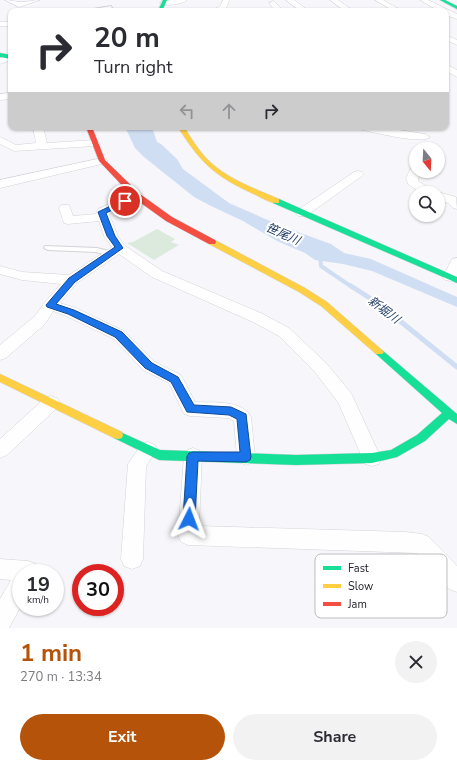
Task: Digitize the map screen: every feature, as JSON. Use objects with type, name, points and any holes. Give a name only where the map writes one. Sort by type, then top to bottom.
[{"type":"street","points":[[8,0],[19,5],[37,0]]},
{"type":"street","points":[[163,5],[184,0]]},
{"type":"street","points":[[289,0],[301,8]]},
{"type":"street","points":[[333,0],[345,8]]},
{"type":"street","points":[[378,0],[393,8]]},
{"type":"street","points":[[423,0],[440,8]]},
{"type":"street","points":[[273,3],[277,8]]},
{"type":"street","points":[[39,130],[42,146]]},
{"type":"street","points":[[90,130],[102,160],[137,196],[169,219],[302,290],[324,304],[457,420]]},
{"type":"street","points":[[183,130],[210,166],[239,185],[454,278],[457,262]]},
{"type":"street","points":[[378,130],[405,135],[427,132],[427,142]]},
{"type":"street","points":[[0,140],[14,148],[95,143]]},
{"type":"street","points":[[0,184],[102,160]]},
{"type":"street","points":[[302,213],[358,174]]},
{"type":"street","points":[[412,178],[412,182],[417,186]]},
{"type":"street","points":[[137,196],[102,212],[115,251],[157,274],[258,318],[284,332],[320,367],[345,398],[372,458]]},
{"type":"street","points":[[445,198],[452,200],[457,205]]},
{"type":"street","points":[[65,208],[68,220],[103,217]]},
{"type":"street","points":[[0,354],[40,320],[50,305],[72,280],[115,251]]},
{"type":"street","points":[[0,270],[22,276],[72,280]]},
{"type":"street","points":[[50,305],[71,312],[119,335],[149,366],[175,379],[190,409],[231,411],[242,417],[246,457]]},
{"type":"street","points":[[0,378],[159,455],[296,460],[372,458],[393,454],[421,438],[449,413]]},
{"type":"street","points":[[0,450],[51,403]]},
{"type":"street","points":[[132,559],[138,464],[148,450]]},
{"type":"street","points":[[193,456],[188,535],[422,544],[431,554]]},
{"type":"street","points":[[0,569],[12,570]]},
{"type":"street","points":[[447,570],[457,581]]},
{"type":"street","points":[[0,621],[12,600]]},
{"type":"lane","points":[[104,8],[111,7]]},
{"type":"lane","points":[[48,248],[115,251]]},
{"type":"green space","points":[[157,229],[175,239],[171,242],[179,245],[154,260],[127,243],[133,242]]},
{"type":"water","name":"笹尾川","points":[[126,130],[153,130],[157,142],[177,159],[183,169],[229,203],[284,227],[331,244],[344,253],[371,259],[457,297],[457,307],[372,271],[343,264],[315,260],[305,253],[277,241],[243,221],[194,197],[135,148]]},
{"type":"waterway","name":"新堀川","points":[[320,256],[321,266],[352,287]]},
{"type":"waterway","name":"新堀川","points":[[351,286],[379,304],[457,367]]},
{"type":"traffic: fast","points":[[161,8],[165,0]]},
{"type":"traffic: fast","points":[[442,0],[457,8]]},
{"type":"traffic: fast","points":[[0,55],[8,56]]},
{"type":"traffic: fast","points":[[276,201],[457,280]]},
{"type":"traffic: fast","points":[[379,352],[457,420]]},
{"type":"traffic: fast","points":[[118,435],[159,455],[296,460],[372,458],[393,454],[421,438],[449,413]]},
{"type":"traffic: slow","points":[[183,130],[198,153],[218,172],[251,190],[276,201]]},
{"type":"traffic: slow","points":[[212,242],[302,290],[324,304],[379,352]]},
{"type":"traffic: slow","points":[[0,378],[118,435]]},
{"type":"traffic: jam","points":[[90,130],[102,161],[137,196],[169,219],[212,242]]},
{"type":"route","points":[[125,201],[102,212],[111,236],[119,248],[72,280],[50,305],[71,312],[119,335],[149,366],[175,379],[190,409],[231,411],[242,417],[246,457],[193,456],[189,519]]}]
